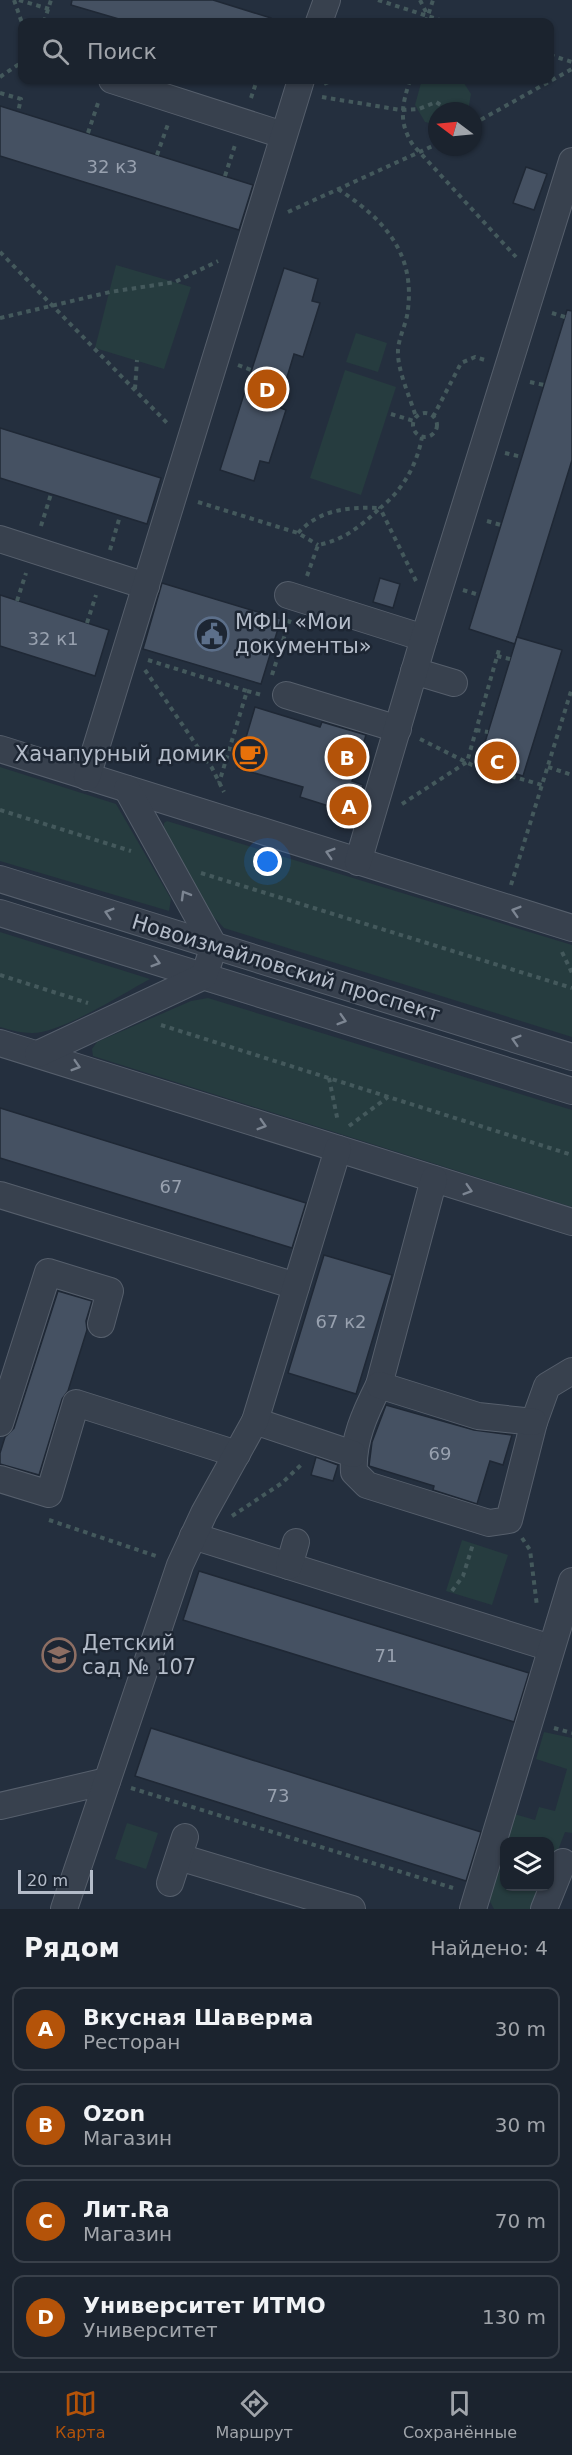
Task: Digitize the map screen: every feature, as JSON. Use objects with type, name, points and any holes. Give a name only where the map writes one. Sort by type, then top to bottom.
[{"type":"street","points":[[320,18],[327,0]]},
{"type":"street","points":[[107,85],[177,100],[283,135]]},
{"type":"street","points":[[87,777],[130,655],[146,586],[299,85]]},
{"type":"street","points":[[358,862],[424,638],[509,365],[537,279],[563,224],[572,161]]},
{"type":"street","points":[[0,539],[146,586]]},
{"type":"street","points":[[288,595],[424,638]]},
{"type":"street","points":[[414,671],[454,683]]},
{"type":"street","points":[[286,694],[398,729]]},
{"type":"street","points":[[0,749],[572,928]]},
{"type":"street","points":[[38,1054],[204,976],[214,946],[127,789]]},
{"type":"street","name":"Новоизмайловский проспект","points":[[0,879],[572,1058]]},
{"type":"street","name":"Новоизмайловский проспект","points":[[0,913],[572,1091]]},
{"type":"street","points":[[0,1043],[572,1222]]},
{"type":"street","points":[[64,1909],[115,1783],[180,1565],[199,1538],[237,1454],[255,1422],[338,1149]]},
{"type":"street","points":[[434,1179],[378,1385],[365,1413],[353,1454],[354,1472],[367,1485],[489,1523],[509,1520],[534,1422],[547,1386],[572,1371]]},
{"type":"street","points":[[0,1195],[296,1286]]},
{"type":"street","points":[[0,1423],[48,1272],[110,1291],[101,1324]]},
{"type":"street","points":[[378,1385],[478,1416],[534,1422]]},
{"type":"street","points":[[0,1479],[49,1494],[76,1403],[237,1454]]},
{"type":"street","points":[[255,1422],[353,1454]]},
{"type":"street","points":[[199,1538],[292,1554],[547,1646]]},
{"type":"street","points":[[475,1902],[547,1646],[572,1581]]},
{"type":"street","points":[[0,1806],[115,1783]]},
{"type":"street","points":[[170,1883],[182,1847],[352,1909]]},
{"type":"street","points":[[544,1909],[563,1862]]},
{"type":"path","points":[[14,0],[20,18]]},
{"type":"path","points":[[19,0],[49,9]]},
{"type":"path","points":[[46,18],[51,0]]},
{"type":"path","points":[[378,0],[432,18]]},
{"type":"path","points":[[420,0],[428,17]]},
{"type":"path","points":[[428,17],[433,0]]},
{"type":"path","points":[[554,57],[572,62]]},
{"type":"path","points":[[0,77],[18,65]]},
{"type":"path","points":[[554,79],[572,69]]},
{"type":"path","points":[[409,84],[401,110],[405,134],[537,279]]},
{"type":"path","points":[[482,119],[545,84]]},
{"type":"path","points":[[88,133],[107,85]]},
{"type":"path","points":[[299,85],[333,100],[401,110],[419,109],[428,105]]},
{"type":"path","points":[[0,93],[21,99],[18,112]]},
{"type":"path","points":[[157,154],[177,100]]},
{"type":"path","points":[[225,176],[244,122]]},
{"type":"path","points":[[0,318],[110,292],[175,282],[255,234],[338,189],[428,149]]},
{"type":"path","points":[[338,189],[376,217],[388,230],[402,257],[409,300],[398,351],[415,419],[413,427],[422,437],[428,437],[436,429],[433,417],[460,363],[475,357],[509,365]]},
{"type":"path","points":[[0,252],[189,446]]},
{"type":"path","points":[[135,390],[137,360]]},
{"type":"path","points":[[415,419],[422,413],[433,417]]},
{"type":"path","points":[[391,414],[415,419]]},
{"type":"path","points":[[298,533],[306,524],[340,509],[380,508],[390,501],[411,472],[422,437]]},
{"type":"path","points":[[174,495],[298,533],[318,545]]},
{"type":"path","points":[[380,508],[416,581],[434,606]]},
{"type":"path","points":[[393,810],[467,762],[500,646]]},
{"type":"path","points":[[130,655],[247,691],[219,783]]},
{"type":"path","points":[[130,655],[212,768],[225,795]]},
{"type":"path","points":[[497,656],[510,659]]},
{"type":"path","points":[[511,885],[572,688]]},
{"type":"path","points":[[398,729],[467,762],[542,785]]},
{"type":"path","points":[[476,730],[488,732]]},
{"type":"path","points":[[548,767],[572,775]]},
{"type":"path","points":[[0,810],[140,853]]},
{"type":"path","points":[[199,872],[572,988]]},
{"type":"path","points":[[0,975],[95,1005]]},
{"type":"path","points":[[158,1025],[572,1155]]},
{"type":"path","points":[[329,1078],[340,1133],[388,1096]]},
{"type":"path","points":[[199,1538],[282,1483],[313,1455],[317,1442]]},
{"type":"path","points":[[41,1517],[180,1565]]},
{"type":"path","points":[[509,1520],[530,1550],[547,1646]]},
{"type":"path","points":[[449,1600],[452,1590],[463,1576],[476,1532]]},
{"type":"path","points":[[115,1783],[475,1902]]},
{"type":"green space","points":[[421,84],[465,84],[471,94],[470,102],[428,102],[428,123],[425,122],[415,105]]},
{"type":"green space","points":[[116,265],[191,287],[164,369],[95,348]]},
{"type":"green space","points":[[356,333],[387,343],[378,372],[346,362]]},
{"type":"green space","points":[[345,370],[396,387],[361,495],[310,478]]},
{"type":"green space","points":[[0,767],[116,804],[171,899],[169,911],[0,861]]},
{"type":"green space","points":[[167,821],[572,945],[572,1037],[224,928],[213,916],[164,831],[164,823]]},
{"type":"green space","points":[[0,932],[150,979],[92,1012],[59,1027],[32,1033],[0,1027]]},
{"type":"green space","points":[[208,998],[572,1110],[572,1207],[93,1056],[92,1049],[97,1042],[191,1001]]},
{"type":"green space","points":[[462,1540],[508,1555],[492,1605],[446,1591]]},
{"type":"green space","points":[[544,1732],[572,1738],[572,1833],[565,1832],[554,1861],[554,1837],[504,1837],[511,1813],[535,1820],[539,1807],[555,1811],[567,1769],[536,1759]]},
{"type":"green space","points":[[127,1823],[158,1833],[146,1869],[115,1859]]},
{"type":"green space","points":[[500,1849],[500,1891],[542,1891],[535,1909],[494,1909],[486,1894]]},
{"type":"building","points":[[72,0],[213,0],[271,18],[115,18],[71,5]]},
{"type":"building","points":[[0,106],[253,185],[239,230],[0,156]]},
{"type":"building","points":[[526,167],[547,174],[534,210],[513,203]]},
{"type":"building","points":[[284,268],[318,279],[312,301],[320,303],[303,357],[294,354],[278,407],[286,410],[269,463],[260,461],[254,481],[220,470]]},
{"type":"building","points":[[567,310],[572,311],[572,460],[515,644],[469,629]]},
{"type":"building","points":[[0,428],[161,478],[147,524],[0,478]]},
{"type":"building","points":[[380,578],[400,584],[393,608],[373,602]]},
{"type":"building","name":"МФЦ «Мои документы»","points":[[162,583],[281,619],[261,684],[143,649]]},
{"type":"building","points":[[0,595],[109,630],[95,676],[0,646]]},
{"type":"building","points":[[517,637],[562,650],[523,776],[479,762]]},
{"type":"building","points":[[255,707],[320,727],[322,722],[366,735],[352,781],[363,785],[354,814],[300,797],[303,787],[237,768]]},
{"type":"building","points":[[0,1108],[306,1203],[292,1248],[0,1158]]},
{"type":"building","points":[[324,1255],[392,1275],[356,1394],[288,1373]]},
{"type":"building","points":[[58,1291],[92,1301],[86,1321],[87,1330],[68,1391],[62,1399],[39,1475],[0,1464],[0,1453],[5,1437],[14,1428]]},
{"type":"building","points":[[386,1405],[474,1430],[512,1435],[503,1465],[490,1461],[477,1504],[433,1490],[434,1486],[369,1466],[372,1442]]},
{"type":"building","points":[[316,1457],[338,1465],[333,1481],[311,1475]]},
{"type":"building","points":[[199,1571],[529,1673],[514,1722],[183,1620]]},
{"type":"building","points":[[151,1728],[481,1832],[466,1881],[135,1776]]},
{"type":"place","name":"Университет ИТМО","points":[[267,389]]},
{"type":"place","name":"МФЦ «Мои документы»","points":[[212,634]]},
{"type":"place","name":"Хачапурный домик","points":[[250,754]]},
{"type":"place","name":"Ozon","points":[[347,757]]},
{"type":"place","name":"Лит.Ra","points":[[497,761]]},
{"type":"place","name":"Вкусная Шаверма","points":[[349,806]]},
{"type":"place","name":"Детский сад № 107","points":[[59,1655]]}]
